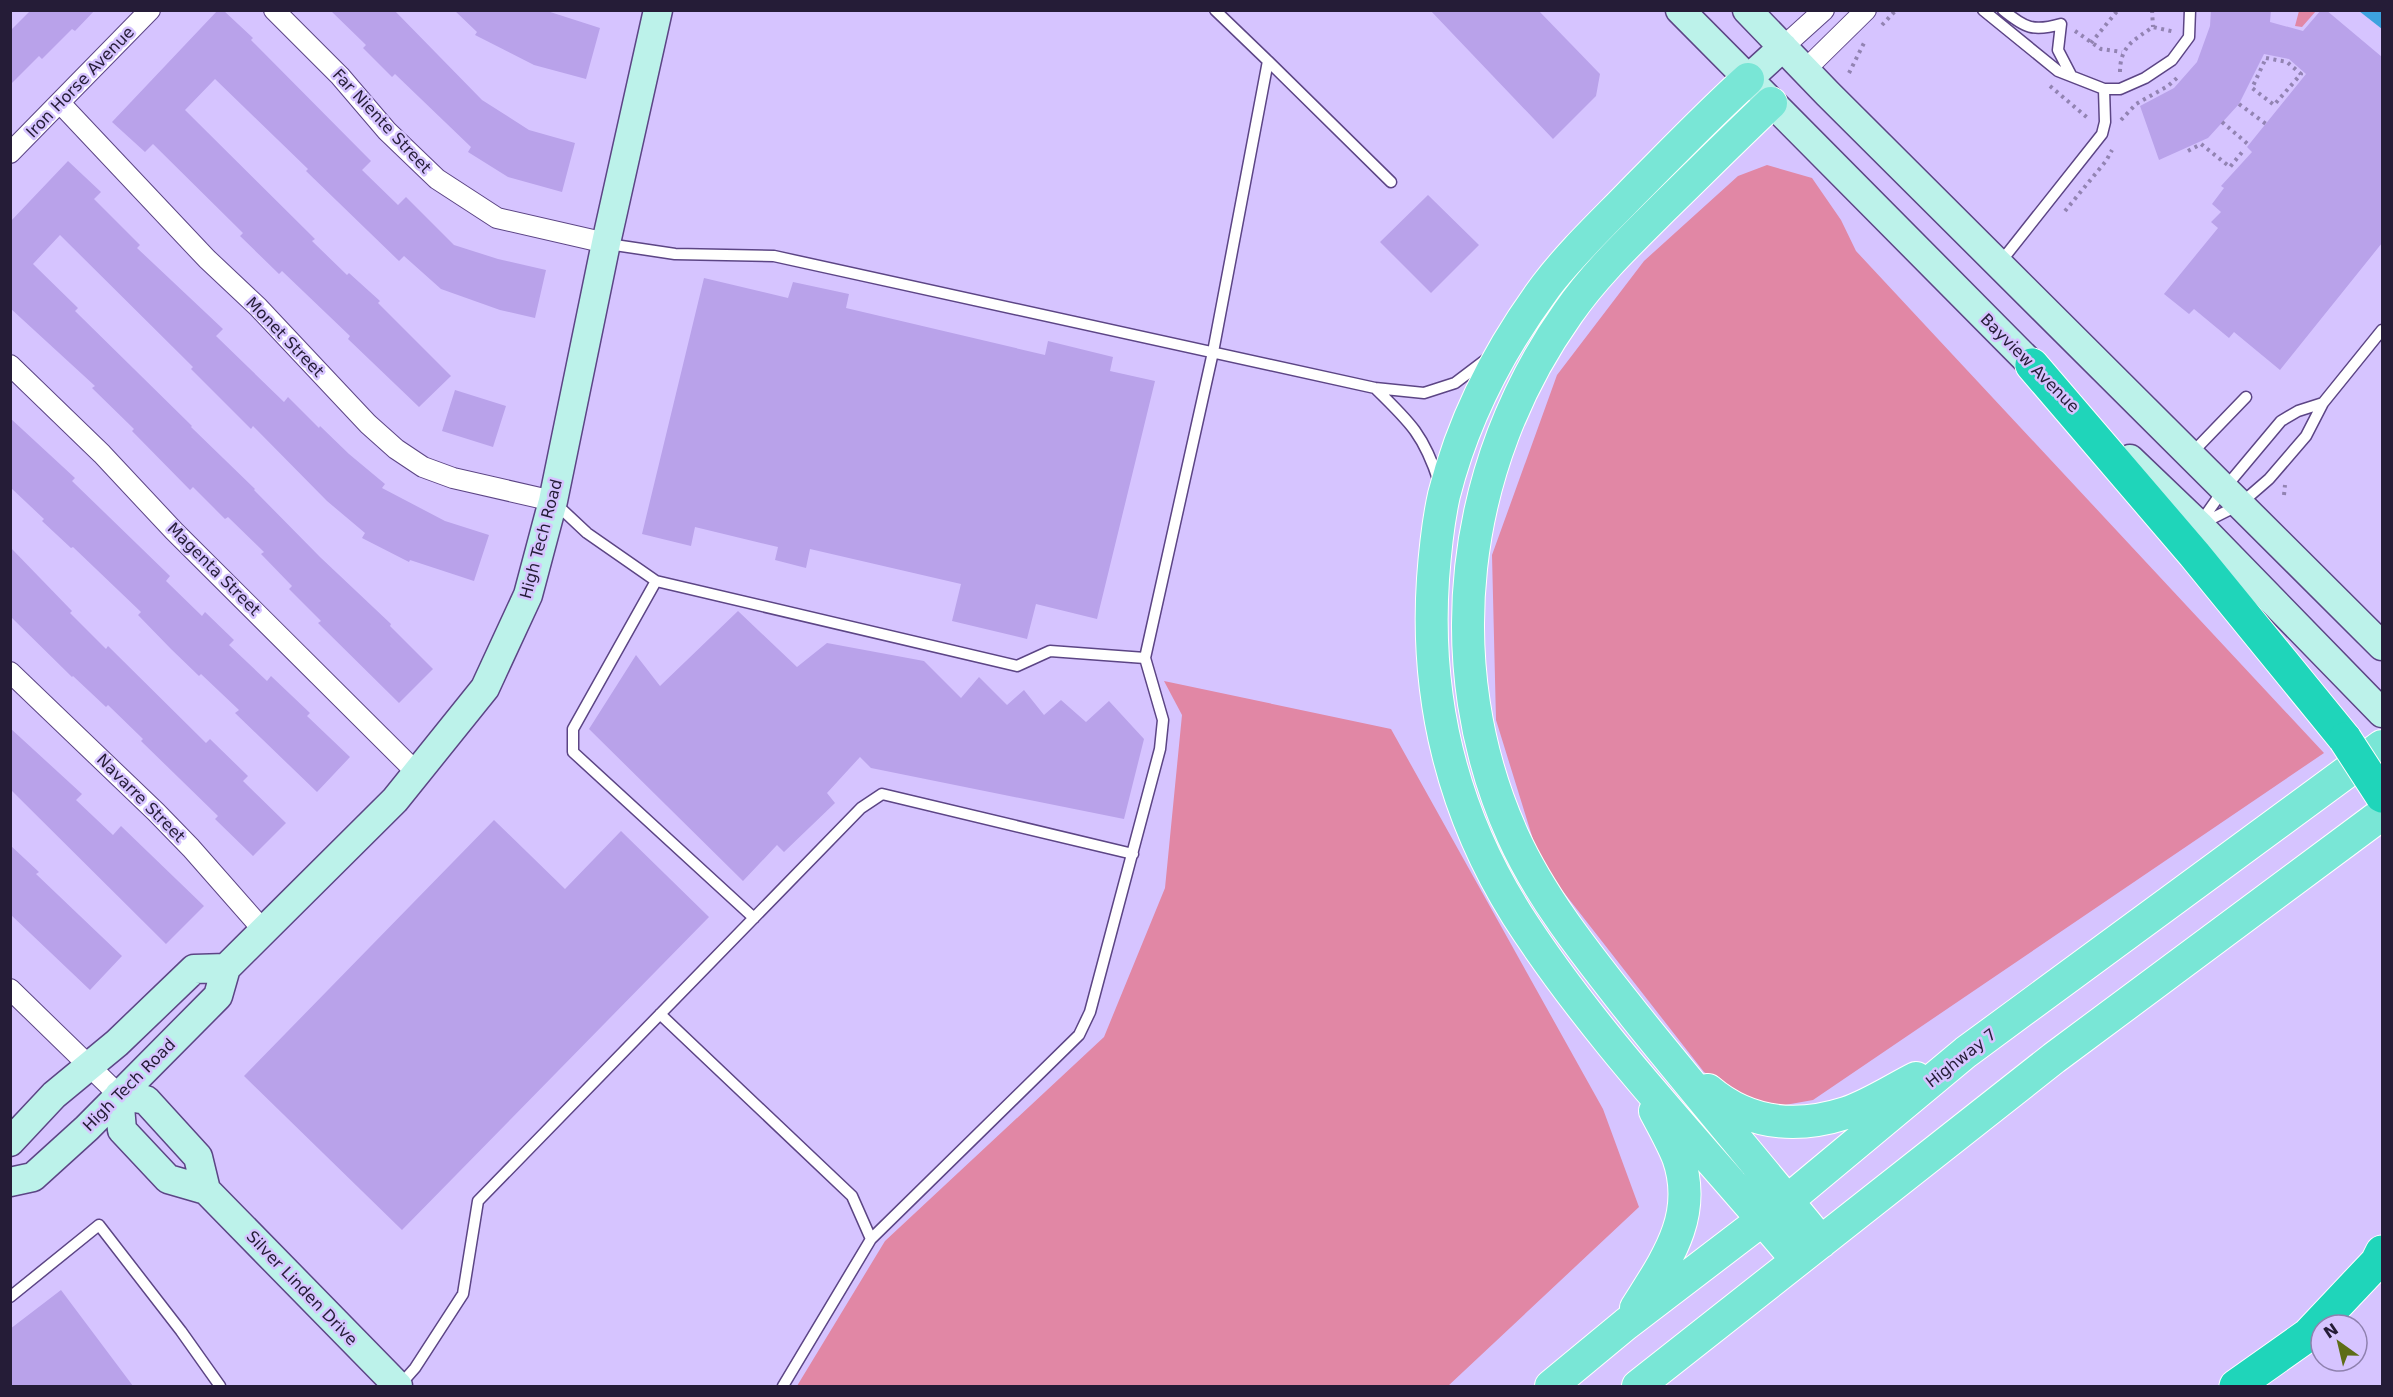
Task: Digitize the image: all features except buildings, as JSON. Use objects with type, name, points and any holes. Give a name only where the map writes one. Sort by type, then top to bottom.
[{"type":"highway","points":[[2032,365],[2194,554],[2345,739],[2382,796]]},
{"type":"highway","points":[[2236,1386],[2308,1335],[2377,1262],[2382,1252]]},
{"type":"main road","points":[[1748,79],[1602,224],[1547,285],[1510,342],[1483,389],[1458,450],[1444,496],[1435,554],[1430,621],[1434,682],[1445,750],[1462,801],[1485,856],[1515,912],[1554,971],[1763,1220],[1809,1251]]},
{"type":"main road","points":[[1771,103],[1628,243],[1569,311],[1522,387],[1491,466],[1474,541],[1468,616],[1473,699],[1489,768],[1514,836],[1557,911],[1602,974],[1787,1201],[1809,1251]]},
{"type":"main road","name":"Highway 7","points":[[1551,1386],[1626,1324],[1787,1201],[1966,1052],[2382,746]]},
{"type":"main road","points":[[1638,1386],[2054,1058],[2382,814]]},
{"type":"main road","points":[[1664,1052],[1718,1098],[1737,1111],[1755,1118],[1807,1123],[1848,1112],[1966,1052]]},
{"type":"main road","points":[[1626,1324],[1670,1253],[1685,1207],[1684,1181],[1678,1157],[1636,1071]]},
{"type":"street","name":"Iron Horse Avenue","points":[[10,153],[150,10]]},
{"type":"street","name":"Far Niente Street","points":[[274,10],[340,76],[387,131],[437,179],[497,218],[606,243]]},
{"type":"street","name":"High Tech Road","points":[[10,1182],[33,1177],[87,1128],[218,996],[226,968],[395,800],[485,688],[528,595],[553,501],[606,243],[658,10]]},
{"type":"street","name":"Bayview Avenue","points":[[1680,10],[2032,365],[2199,525],[2382,713]]},
{"type":"street","points":[[1747,10],[2380,644]]},
{"type":"street","points":[[1748,79],[1824,10]]},
{"type":"street","points":[[1771,103],[1866,10]]},
{"type":"street","name":"Monet Street","points":[[60,103],[207,259],[258,307],[368,424],[396,449],[423,466],[453,478],[553,501]]},
{"type":"street","name":"Magenta Street","points":[[10,365],[102,454],[174,531],[417,773]]},
{"type":"street","name":"Navarre Street","points":[[10,672],[163,819],[264,931]]},
{"type":"street","points":[[10,1142],[54,1095],[117,1043],[194,969],[226,968]]},
{"type":"street","points":[[10,989],[119,1095],[146,1100],[198,1157],[206,1190]]},
{"type":"street","name":"Silver Linden Drive","points":[[119,1095],[122,1130],[168,1179],[206,1190],[398,1386]]},
{"type":"lane","points":[[1215,10],[1391,182]]},
{"type":"lane","points":[[1983,10],[2058,72],[2104,89],[2120,89],[2145,78],[2172,60],[2188,37],[2190,10]]},
{"type":"lane","points":[[2003,10],[2024,27],[2045,29],[2061,24],[2058,50],[2071,75]]},
{"type":"lane","points":[[783,1386],[871,1239],[1079,1035],[1090,1012],[1160,749],[1162,720],[1144,658],[1213,352],[1268,61]]},
{"type":"lane","points":[[1999,264],[2102,134],[2105,122],[2104,89]]},
{"type":"lane","points":[[606,243],[675,254],[774,256],[1375,388],[1424,393],[1455,383],[1510,342]]},
{"type":"lane","points":[[2199,525],[2231,497],[2269,479],[2306,436],[2323,403],[2382,330]]},
{"type":"lane","points":[[1375,388],[1413,426],[1429,452],[1444,496]]},
{"type":"lane","points":[[2190,455],[2246,397]]},
{"type":"lane","points":[[2199,525],[2231,497],[2281,421],[2298,411],[2323,403]]},
{"type":"lane","points":[[553,501],[587,533],[656,581],[1017,666],[1050,651],[1144,658]]},
{"type":"lane","points":[[656,581],[573,729],[573,752],[754,918]]},
{"type":"lane","points":[[398,1386],[416,1368],[463,1293],[478,1202],[861,808],[882,794],[1133,854]]},
{"type":"lane","points":[[660,1014],[852,1196],[871,1239]]},
{"type":"lane","points":[[10,1297],[99,1225],[181,1331],[220,1386]]},
{"type":"path","points":[[1879,27],[1896,10]]},
{"type":"path","points":[[2091,43],[2118,10]]},
{"type":"path","points":[[2152,10],[2153,27]]},
{"type":"path","points":[[2074,30],[2101,49],[2122,52]]},
{"type":"path","points":[[1849,73],[1863,44],[1871,35]]},
{"type":"path","points":[[2266,58],[2287,62],[2301,74],[2274,105],[2252,88],[2266,58]]},
{"type":"path","points":[[2239,104],[2266,124]]},
{"type":"path","points":[[2222,122],[2249,145]]},
{"type":"path","points":[[2188,151],[2201,144],[2230,167],[2243,151]]},
{"type":"shaded area","points":[[2299,11],[2316,11],[2302,27],[2295,26]]},
{"type":"shaded area","points":[[1767,165],[1812,178],[1841,220],[1856,251],[2324,753],[1813,1100],[1763,1109],[1704,1072],[1540,862],[1496,720],[1492,555],[1557,375],[1644,261],[1738,176]]},
{"type":"shaded area","points":[[1164,681],[1391,729],[1603,1109],[1639,1207],[1448,1386],[797,1386],[885,1241],[1104,1037],[1165,888],[1182,715]]},
{"type":"water","points":[[2359,11],[2382,11],[2382,29]]}]
